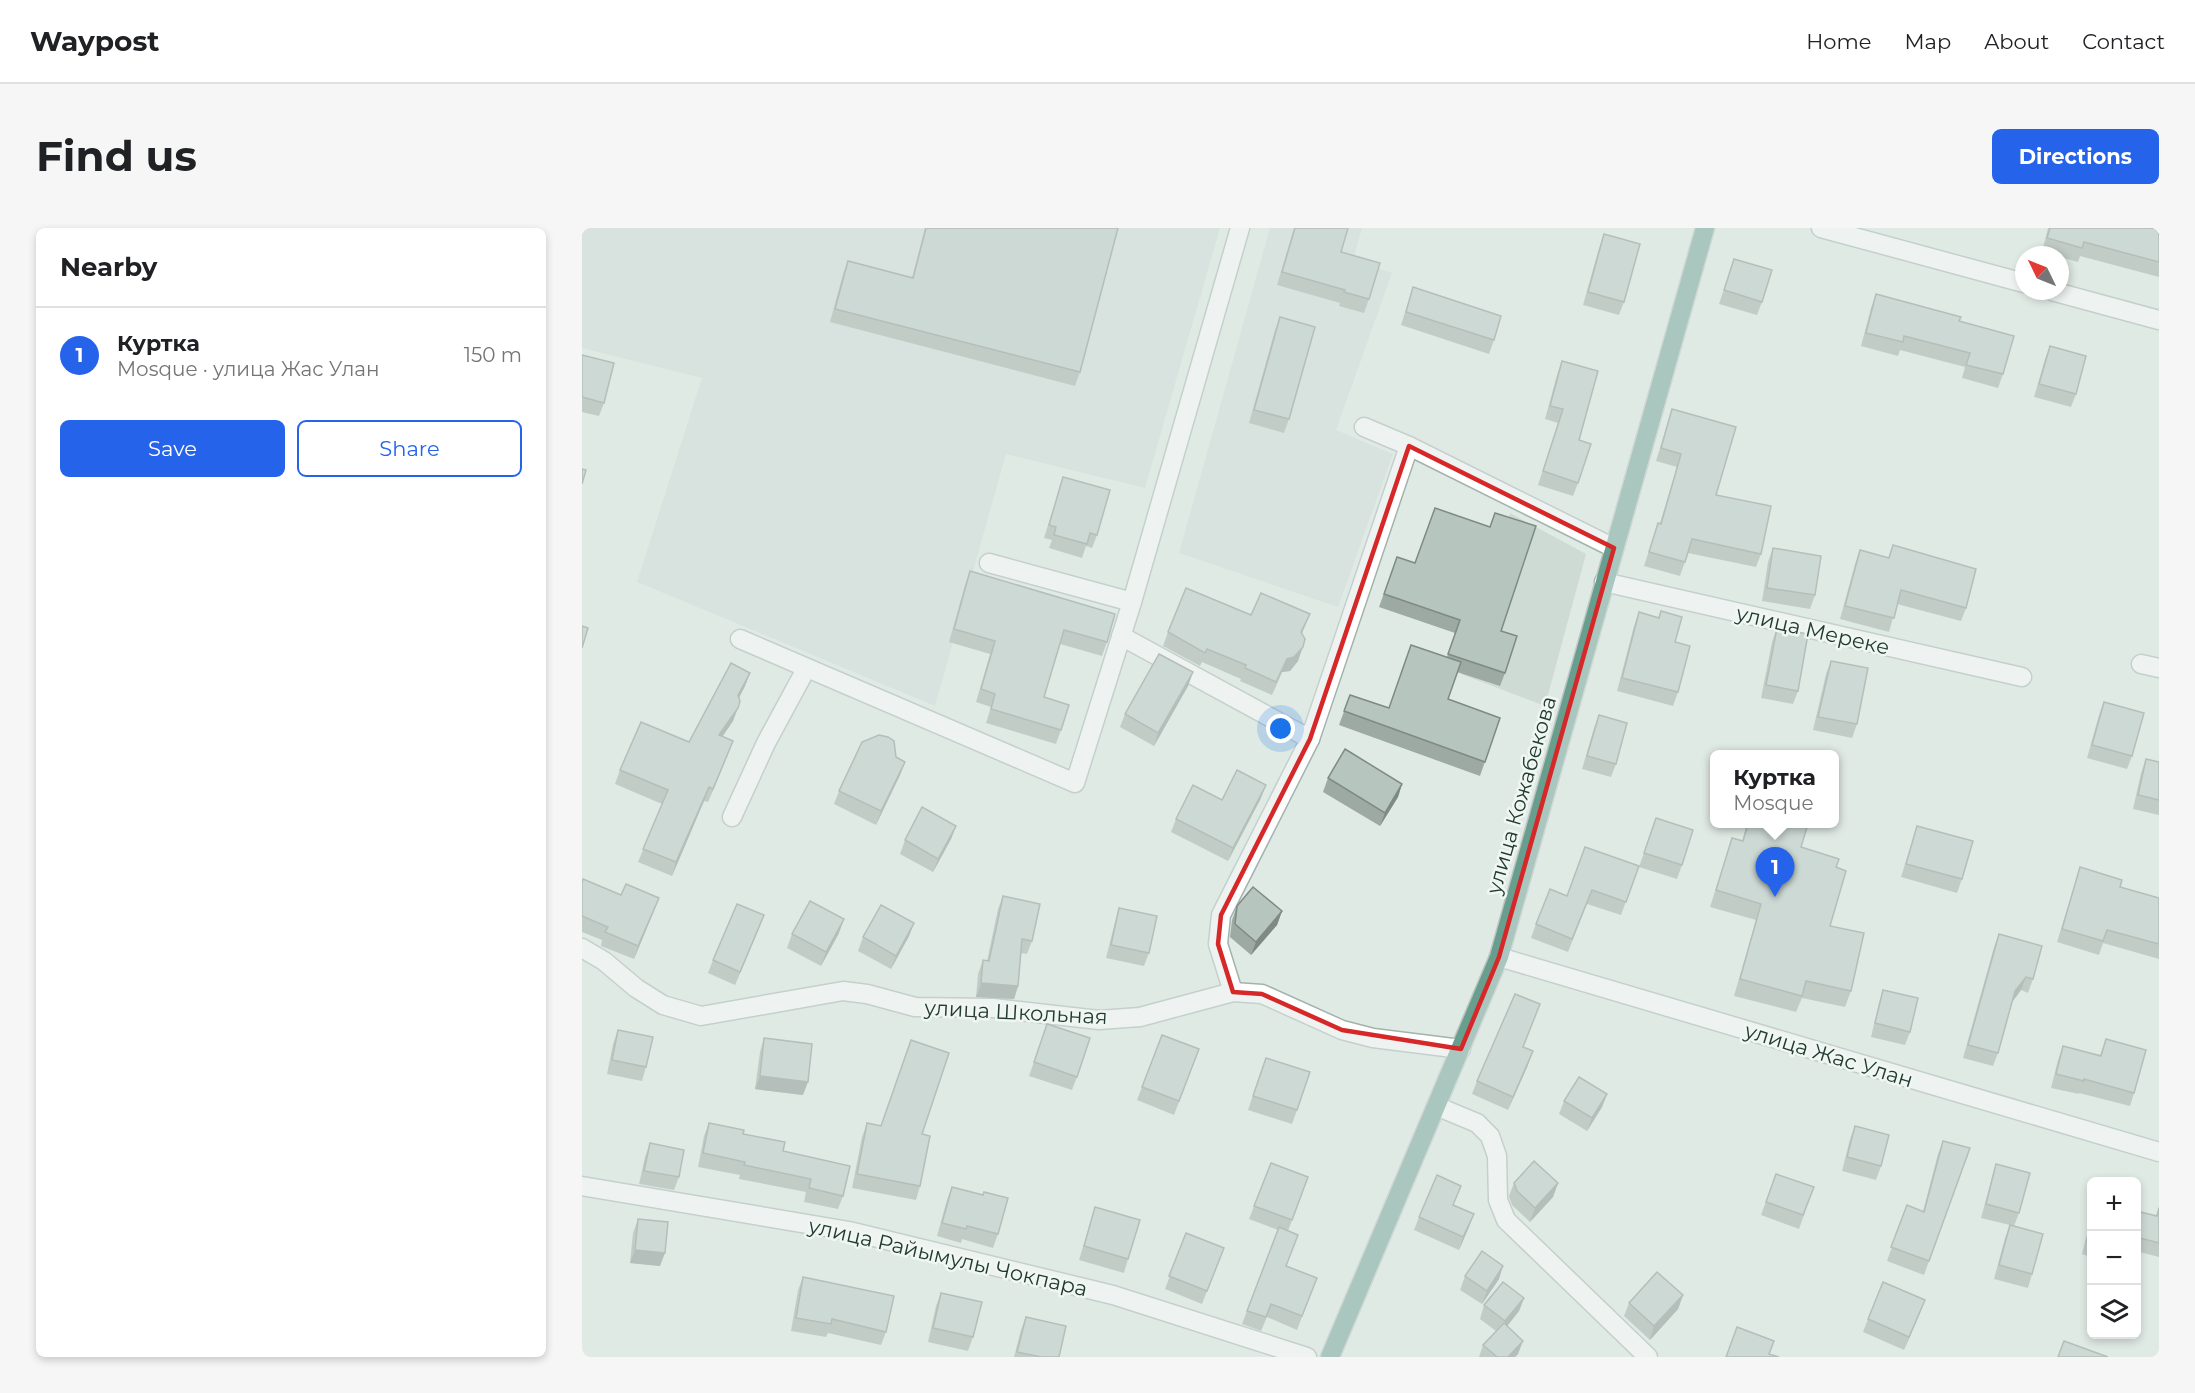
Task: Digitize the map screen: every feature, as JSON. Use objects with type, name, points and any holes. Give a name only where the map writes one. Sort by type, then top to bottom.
[{"type":"main road","name":"улица Кожабекова","points":[[1330,1357],[1499,957],[1705,228]]},
{"type":"street","points":[[740,639],[1075,783],[1132,602],[1240,228]]},
{"type":"street","points":[[1821,228],[2015,281]]},
{"type":"street","points":[[2069,296],[2159,320]]},
{"type":"street","points":[[1364,427],[1409,446],[1614,548]]},
{"type":"street","points":[[1233,992],[1218,944],[1221,915],[1310,739],[1409,446]]},
{"type":"street","points":[[989,562],[1132,602]]},
{"type":"street","name":"улица Мереке","points":[[1604,582],[2022,677]]},
{"type":"street","points":[[1121,636],[1310,739]]},
{"type":"street","points":[[732,817],[765,743],[806,669]]},
{"type":"street","name":"улица Школьная","points":[[582,948],[604,961],[636,988],[663,1005],[701,1016],[843,991],[867,994],[915,1007],[993,1008],[1099,1020],[1140,1017],[1233,992],[1262,994],[1342,1030],[1373,1038],[1461,1048]]},
{"type":"street","name":"улица Жас Улан","points":[[1499,957],[2159,1152]]},
{"type":"street","points":[[1436,1106],[1477,1123],[1490,1136],[1497,1156],[1498,1200],[1506,1220],[1648,1357]]},
{"type":"street","name":"улица Райымулы Чокпара","points":[[582,1186],[861,1234],[1113,1295],[1307,1357]]},
{"type":"highlighted area","points":[[1409,446],[1614,548],[1499,957],[1461,1049],[1342,1030],[1262,994],[1233,992],[1218,944],[1221,915],[1310,739]]},
{"type":"shaded area","points":[[582,228],[1220,228],[1145,488],[1006,454],[935,706],[637,582],[702,378],[582,348]]},
{"type":"shaded area","points":[[1270,228],[1362,228],[1353,260],[1392,273],[1336,430],[1393,454],[1338,607],[1179,553]]},
{"type":"shaded area","points":[[1510,513],[1586,554],[1545,706],[1461,674]]},
{"type":"building","points":[[926,228],[1118,228],[1080,372],[835,309],[848,261],[913,278]]},
{"type":"building","points":[[1295,228],[1348,228],[1341,252],[1380,263],[1369,299],[1282,272]]},
{"type":"building","points":[[2050,228],[2159,228],[2159,262],[2084,242],[2082,248],[2047,238]]},
{"type":"building","points":[[1604,234],[1640,244],[1624,302],[1588,292]]},
{"type":"building","points":[[1734,259],[1772,270],[1762,302],[1724,290]]},
{"type":"building","points":[[1413,287],[1501,316],[1494,340],[1406,312]]},
{"type":"building","points":[[1876,294],[1961,317],[1959,321],[2014,336],[2003,374],[1966,365],[1970,353],[1904,336],[1903,342],[1866,333]]},
{"type":"building","points":[[1280,317],[1315,327],[1289,419],[1254,410]]},
{"type":"building","points":[[2050,346],[2086,356],[2076,394],[2039,384]]},
{"type":"building","points":[[582,355],[614,363],[604,403],[582,397]]},
{"type":"building","points":[[1562,361],[1598,371],[1579,440],[1591,444],[1578,483],[1543,471],[1563,409],[1550,406]]},
{"type":"building","points":[[1672,409],[1736,427],[1716,495],[1771,506],[1761,554],[1692,539],[1685,562],[1649,552],[1658,523],[1661,524],[1681,454],[1661,448]]},
{"type":"building","points":[[582,469],[586,470],[582,484]]},
{"type":"building","points":[[1063,477],[1110,490],[1097,535],[1090,533],[1087,544],[1054,535],[1056,527],[1049,525]]},
{"type":"building","points":[[1435,508],[1490,527],[1495,513],[1536,526],[1501,631],[1517,636],[1505,673],[1448,654],[1460,620],[1384,594],[1397,557],[1415,563]]},
{"type":"building","points":[[1893,545],[1976,569],[1966,608],[1901,590],[1894,618],[1845,606],[1860,550],[1889,558]]},
{"type":"building","points":[[1773,548],[1821,556],[1815,595],[1767,588]]},
{"type":"building","points":[[970,571],[1115,614],[1107,642],[1064,630],[1044,697],[1069,705],[1061,730],[991,709],[995,694],[981,689],[995,641],[954,629]]},
{"type":"building","points":[[1186,588],[1251,615],[1261,593],[1310,614],[1301,632],[1305,639],[1303,647],[1294,657],[1287,659],[1276,682],[1245,668],[1246,665],[1207,649],[1205,653],[1168,632]]},
{"type":"building","points":[[1661,611],[1682,617],[1675,642],[1690,646],[1678,692],[1622,678],[1639,612],[1659,618]]},
{"type":"building","points":[[582,626],[588,628],[582,648]]},
{"type":"building","points":[[1777,628],[1808,634],[1798,691],[1766,685]]},
{"type":"building","points":[[1411,645],[1461,662],[1448,699],[1500,718],[1485,762],[1344,711],[1350,695],[1389,708]]},
{"type":"building","points":[[1159,654],[1193,672],[1158,733],[1125,714]]},
{"type":"building","points":[[1831,661],[1868,668],[1857,724],[1818,717]]},
{"type":"building","points":[[731,663],[750,673],[738,695],[740,701],[738,708],[719,735],[733,741],[713,789],[709,787],[676,862],[643,849],[668,790],[620,770],[641,722],[689,742]]},
{"type":"building","points":[[2104,702],[2144,713],[2132,756],[2092,745]]},
{"type":"building","points":[[1599,715],[1627,723],[1616,764],[1587,756]]},
{"type":"building","points":[[879,735],[894,741],[896,757],[905,762],[881,811],[839,791],[862,742]]},
{"type":"building","points":[[1345,749],[1402,784],[1385,813],[1328,778]]},
{"type":"building","points":[[2146,759],[2159,762],[2159,800],[2138,795]]},
{"type":"building","points":[[1237,770],[1266,785],[1233,848],[1176,819],[1193,785],[1222,800]]},
{"type":"building","points":[[922,807],[956,826],[938,859],[905,840]]},
{"type":"building","points":[[1656,818],[1693,830],[1682,865],[1644,853]]},
{"type":"building","points":[[1917,826],[1973,841],[1962,879],[1906,864]]},
{"type":"building","points":[[1747,828],[1807,828],[1801,847],[1839,859],[1836,867],[1846,871],[1830,926],[1864,933],[1851,991],[1806,981],[1802,996],[1740,979],[1761,904],[1716,890],[1732,838],[1743,841]]},
{"type":"building","points":[[1585,847],[1639,866],[1626,902],[1592,890],[1572,939],[1536,924],[1550,889],[1567,896]]},
{"type":"building","points":[[2080,867],[2122,880],[2120,887],[2159,898],[2159,944],[2107,930],[2103,941],[2062,929]]},
{"type":"building","points":[[583,879],[621,895],[626,884],[659,898],[638,946],[605,932],[608,927],[582,916]]},
{"type":"building","points":[[1253,887],[1282,911],[1256,942],[1235,924],[1237,906]]},
{"type":"building","points":[[1003,896],[1040,904],[1032,941],[1022,939],[1018,986],[981,983],[983,960],[989,961]]},
{"type":"building","points":[[810,901],[844,919],[826,952],[792,934]]},
{"type":"building","points":[[737,904],[764,915],[740,972],[713,960]]},
{"type":"building","points":[[881,905],[914,923],[896,956],[863,937]]},
{"type":"building","points":[[1119,908],[1157,916],[1149,953],[1111,945]]},
{"type":"building","points":[[1999,934],[2042,946],[2033,979],[2026,977],[2015,991],[1998,1053],[1968,1045]]},
{"type":"building","points":[[1883,990],[1918,998],[1910,1032],[1875,1023]]},
{"type":"building","points":[[1515,994],[1540,1004],[1523,1047],[1533,1051],[1513,1097],[1477,1081]]},
{"type":"building","points":[[1047,1024],[1090,1038],[1077,1077],[1034,1062]]},
{"type":"building","points":[[618,1030],[653,1037],[646,1067],[612,1060]]},
{"type":"building","points":[[1162,1035],[1199,1049],[1179,1101],[1142,1087]]},
{"type":"building","points":[[764,1038],[812,1044],[808,1082],[760,1076]]},
{"type":"building","points":[[2106,1039],[2146,1050],[2134,1093],[2056,1074],[2063,1046],[2101,1056]]},
{"type":"building","points":[[911,1040],[949,1053],[922,1134],[930,1136],[920,1186],[857,1174],[867,1123],[881,1126]]},
{"type":"building","points":[[1266,1058],[1310,1072],[1297,1110],[1253,1096]]},
{"type":"building","points":[[1579,1077],[1607,1094],[1592,1118],[1564,1101]]},
{"type":"building","points":[[709,1123],[744,1130],[743,1134],[785,1142],[783,1151],[850,1166],[843,1196],[809,1188],[811,1179],[744,1165],[745,1162],[703,1153]]},
{"type":"building","points":[[1855,1126],[1889,1135],[1881,1166],[1847,1157]]},
{"type":"building","points":[[1943,1141],[1970,1148],[1929,1261],[1891,1247],[1907,1205],[1924,1212]]},
{"type":"building","points":[[650,1143],[684,1150],[679,1177],[644,1171]]},
{"type":"building","points":[[1534,1161],[1558,1183],[1535,1208],[1517,1191],[1514,1183]]},
{"type":"building","points":[[1271,1163],[1308,1177],[1292,1220],[1254,1206]]},
{"type":"building","points":[[1996,1164],[2030,1173],[2019,1213],[1986,1204]]},
{"type":"building","points":[[1776,1174],[1814,1187],[1803,1215],[1766,1202]]},
{"type":"building","points":[[1437,1175],[1461,1186],[1453,1205],[1474,1214],[1463,1237],[1419,1217]]},
{"type":"building","points":[[952,1187],[983,1195],[984,1192],[1008,1198],[998,1234],[967,1226],[966,1229],[942,1223]]},
{"type":"building","points":[[1095,1207],[1140,1220],[1128,1259],[1084,1246]]},
{"type":"building","points":[[2159,1208],[2159,1243],[2141,1238],[2141,1212],[2157,1216]]},
{"type":"building","points":[[638,1219],[668,1222],[665,1253],[635,1250]]},
{"type":"building","points":[[2010,1225],[2043,1234],[2032,1274],[1999,1265]]},
{"type":"building","points":[[1279,1227],[1298,1235],[1286,1266],[1317,1278],[1302,1316],[1271,1304],[1266,1317],[1247,1311]]},
{"type":"building","points":[[1186,1233],[1224,1248],[1207,1291],[1169,1276]]},
{"type":"building","points":[[1482,1251],[1503,1266],[1487,1291],[1465,1276]]},
{"type":"building","points":[[1657,1272],[1683,1295],[1654,1326],[1629,1303]]},
{"type":"building","points":[[803,1277],[894,1296],[886,1332],[832,1319],[831,1324],[796,1318]]},
{"type":"building","points":[[1503,1282],[1524,1298],[1505,1321],[1484,1305]]},
{"type":"building","points":[[1883,1282],[1925,1300],[1909,1337],[1868,1319]]},
{"type":"building","points":[[941,1293],[982,1302],[973,1337],[933,1328]]},
{"type":"building","points":[[1026,1317],[1066,1326],[1059,1357],[1041,1357],[1017,1352]]},
{"type":"building","points":[[1504,1323],[1523,1341],[1508,1357],[1497,1357],[1483,1345]]},
{"type":"building","points":[[1737,1327],[1774,1341],[1769,1354],[1779,1357],[1726,1357]]},
{"type":"building","points":[[2064,1341],[2108,1357],[2058,1357]]},
{"type":"place","name":"Куртка","points":[[1775,897]]}]
